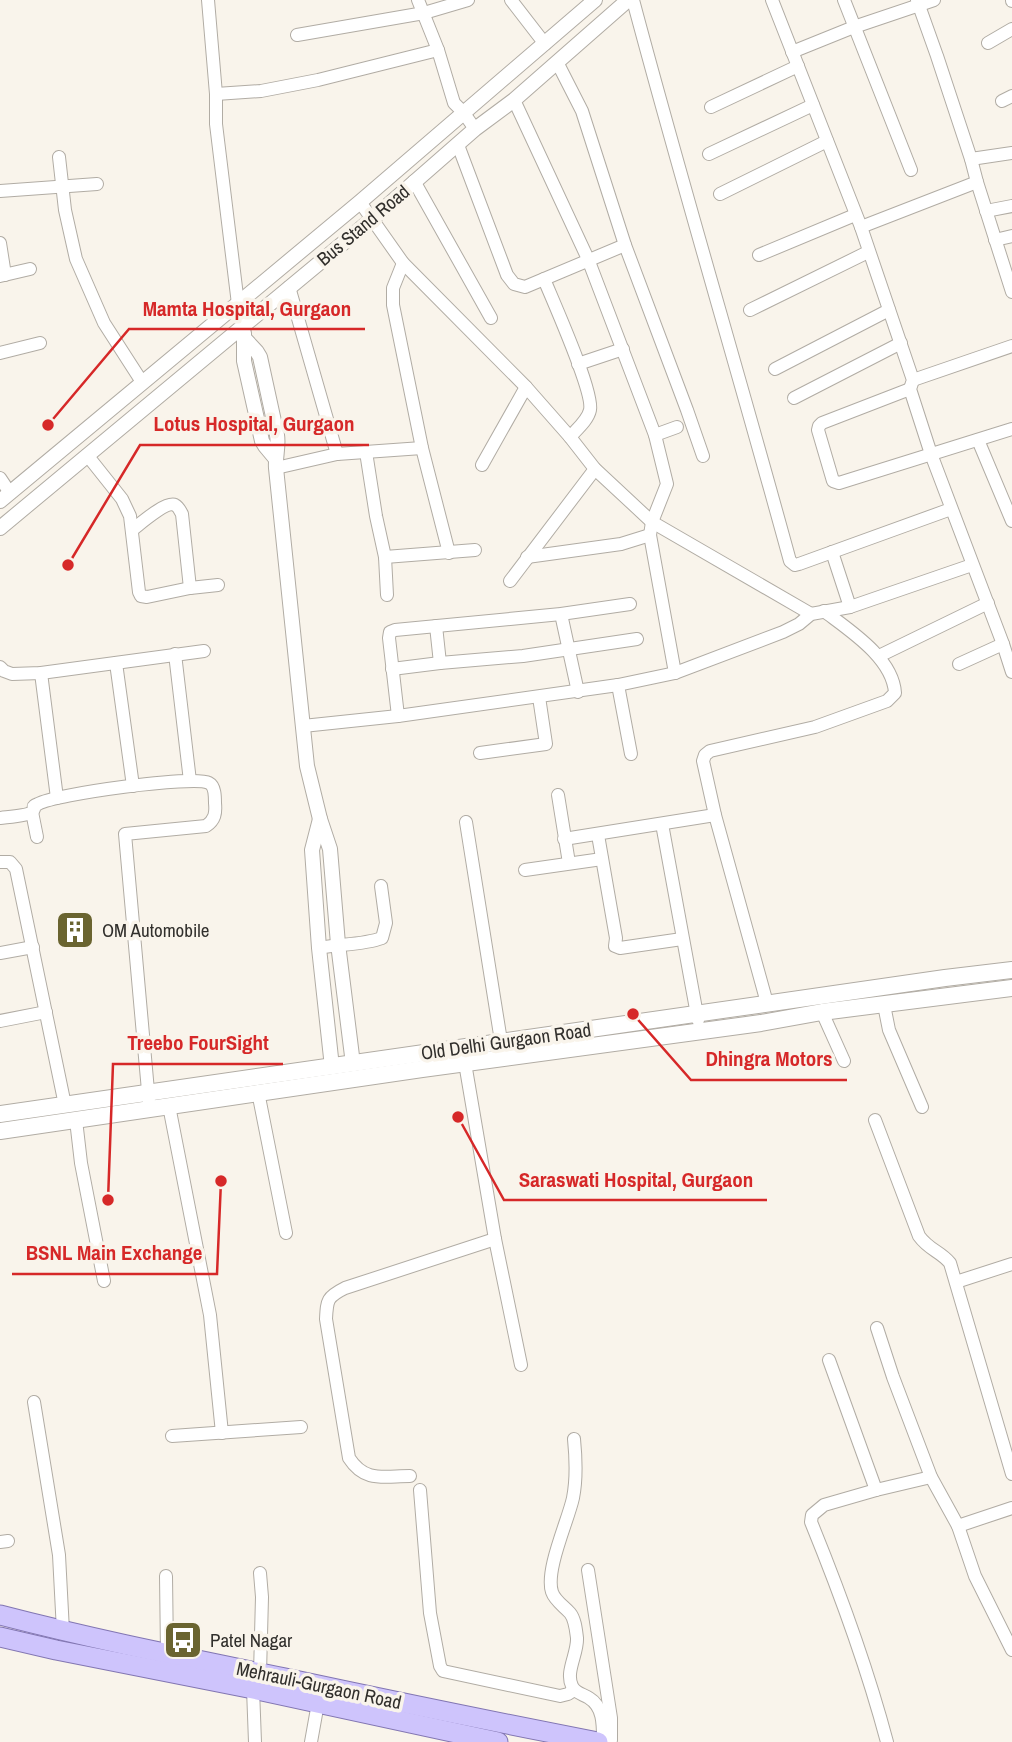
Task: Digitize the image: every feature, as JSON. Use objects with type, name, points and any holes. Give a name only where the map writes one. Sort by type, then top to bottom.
[{"type":"main road","name":"Old Delhi Gurgaon Road","points":[[0,1131],[76,1120],[149,1101],[332,1067],[1012,970]]},
{"type":"main road","name":"Old Delhi Gurgaon Road","points":[[0,1114],[65,1105],[149,1101],[169,1106],[822,1012],[1012,988]]},
{"type":"main road","name":"Mehrauli-Gurgaon Road","points":[[0,1615],[167,1653],[192,1668]]},
{"type":"main road","name":"Mehrauli-Gurgaon Road","points":[[0,1637],[192,1668],[597,1742]]},
{"type":"main road","name":"Mehrauli-Gurgaon Road","points":[[256,1681],[318,1703],[498,1742]]},
{"type":"street","points":[[208,0],[216,124],[238,304],[244,332],[260,357],[277,435],[276,463],[307,766],[320,819],[331,849],[338,944],[353,1064]]},
{"type":"street","points":[[418,0],[438,50],[454,103],[475,130]]},
{"type":"street","points":[[297,35],[424,13],[468,0]]},
{"type":"street","points":[[511,0],[545,44]]},
{"type":"street","points":[[772,0],[890,310],[931,454],[1012,673]]},
{"type":"street","points":[[844,0],[911,170]]},
{"type":"street","points":[[792,52],[918,2],[934,0]]},
{"type":"street","name":"Bus Stand Road","points":[[5,497],[360,202],[545,44],[591,1]]},
{"type":"street","points":[[624,1],[653,75],[746,397],[790,561],[795,565],[799,564],[951,509]]},
{"type":"street","name":"Bus Stand Road","points":[[0,528],[86,455],[244,332],[289,287],[513,100],[624,1]]},
{"type":"street","points":[[918,2],[1012,292]]},
{"type":"street","points":[[988,43],[1012,29]]},
{"type":"street","points":[[216,94],[261,91],[318,80],[438,50]]},
{"type":"street","points":[[557,61],[582,111],[625,245],[702,456]]},
{"type":"street","points":[[711,107],[798,66]]},
{"type":"street","points":[[513,100],[588,259],[655,435],[667,484],[651,528],[675,673]]},
{"type":"street","points":[[709,154],[813,105]]},
{"type":"street","points":[[720,194],[827,141]]},
{"type":"street","points":[[458,145],[508,275],[514,284],[524,287],[625,245]]},
{"type":"street","points":[[971,159],[1012,153]]},
{"type":"street","points":[[59,157],[65,211],[76,259],[104,323],[142,382]]},
{"type":"street","points":[[414,181],[491,318]]},
{"type":"street","points":[[860,227],[977,182]]},
{"type":"street","points":[[0,191],[97,184]]},
{"type":"street","points":[[360,202],[403,263],[527,387],[595,469],[651,528],[818,612],[866,643],[879,656],[894,684],[895,693],[887,701],[815,727],[710,751],[702,761],[767,1003]]},
{"type":"street","points":[[986,211],[1012,206]]},
{"type":"street","points":[[760,255],[855,215]]},
{"type":"street","points":[[995,240],[1012,236]]},
{"type":"street","points":[[0,243],[2,276],[30,269]]},
{"type":"street","points":[[750,310],[868,252]]},
{"type":"street","points":[[403,263],[393,288],[393,305],[422,448],[449,553]]},
{"type":"street","points":[[544,279],[578,364],[590,403],[587,418],[570,437]]},
{"type":"street","points":[[289,287],[337,454]]},
{"type":"street","points":[[775,369],[890,310]]},
{"type":"street","points":[[0,353],[40,343]]},
{"type":"street","points":[[794,398],[901,343]]},
{"type":"street","points":[[1012,346],[822,423],[818,430],[833,481],[839,483],[1012,429]]},
{"type":"street","points":[[578,364],[623,349]]},
{"type":"street","points":[[482,465],[527,387]]},
{"type":"street","points":[[655,435],[677,427]]},
{"type":"street","points":[[978,440],[1012,521]]},
{"type":"street","points":[[276,463],[337,454],[422,448]]},
{"type":"street","points":[[366,452],[384,557],[387,595]]},
{"type":"street","points":[[86,455],[122,499],[130,516],[141,596],[218,585]]},
{"type":"street","points":[[510,581],[595,469]]},
{"type":"street","points":[[0,478],[5,497]]},
{"type":"street","points":[[132,530],[165,506],[178,507],[182,514],[190,588]]},
{"type":"street","points":[[527,557],[621,544],[651,528]]},
{"type":"street","points":[[384,557],[475,550]]},
{"type":"street","points":[[832,551],[850,607]]},
{"type":"street","points":[[303,726],[578,692],[675,673],[783,632],[818,612],[850,607],[972,565]]},
{"type":"street","points":[[879,656],[988,603]]},
{"type":"street","points":[[398,716],[390,632],[630,604]]},
{"type":"street","points":[[561,614],[578,692]]},
{"type":"street","points":[[436,626],[440,663]]},
{"type":"street","points":[[392,669],[523,656],[637,639]]},
{"type":"street","points":[[959,664],[1003,644]]},
{"type":"street","points":[[0,667],[12,674],[41,673],[204,651]]},
{"type":"street","points":[[176,654],[190,780]]},
{"type":"street","points":[[116,663],[133,786]]},
{"type":"street","points":[[41,673],[57,798]]},
{"type":"street","points":[[618,685],[631,754]]},
{"type":"street","points":[[480,753],[546,744],[539,697]]},
{"type":"street","points":[[0,818],[32,812],[38,804],[57,798],[133,786],[190,780],[210,783],[213,786],[215,817],[206,826],[125,834],[149,1101]]},
{"type":"street","points":[[558,795],[569,863]]},
{"type":"street","points":[[32,812],[37,837]]},
{"type":"street","points":[[564,839],[715,815]]},
{"type":"street","points":[[320,819],[312,850],[332,1067]]},
{"type":"street","points":[[466,822],[500,1041]]},
{"type":"street","points":[[662,824],[700,1031]]},
{"type":"street","points":[[598,835],[616,937],[615,946],[621,948],[682,939]]},
{"type":"street","points":[[525,870],[602,859]]},
{"type":"street","points":[[0,862],[10,862],[16,869],[65,1105]]},
{"type":"street","points":[[319,948],[382,938],[386,923],[381,886]]},
{"type":"street","points":[[0,953],[33,947]]},
{"type":"street","points":[[884,1005],[890,1030],[922,1107]]},
{"type":"street","points":[[0,1021],[46,1012]]},
{"type":"street","points":[[822,1012],[844,1061]]},
{"type":"street","points":[[465,1063],[495,1239],[521,1365]]},
{"type":"street","points":[[258,1092],[286,1233]]},
{"type":"street","points":[[169,1106],[210,1315],[222,1433]]},
{"type":"street","points":[[76,1120],[81,1163],[104,1282]]},
{"type":"street","points":[[875,1120],[919,1236],[926,1246],[950,1263],[1012,1474]]},
{"type":"street","points":[[411,1476],[371,1477],[357,1470],[349,1458],[326,1319],[327,1301],[334,1293],[345,1288],[495,1239]]},
{"type":"street","points":[[956,1282],[1012,1264]]},
{"type":"street","points":[[877,1328],[931,1477],[958,1526],[975,1576],[1012,1650]]},
{"type":"street","points":[[829,1360],[876,1490]]},
{"type":"street","points":[[34,1402],[59,1555],[63,1631]]},
{"type":"street","points":[[172,1436],[302,1427]]},
{"type":"street","points":[[574,1439],[576,1484],[552,1574],[552,1592],[574,1622],[577,1641],[570,1683],[574,1690],[591,1699],[600,1710],[603,1742]]},
{"type":"street","points":[[887,1742],[830,1568],[811,1522],[812,1515],[824,1504],[931,1477]]},
{"type":"street","points":[[420,1490],[430,1613],[443,1671],[559,1696],[574,1690]]},
{"type":"street","points":[[958,1526],[1012,1508]]},
{"type":"street","points":[[588,1570],[611,1718],[611,1742]]},
{"type":"street","points":[[255,1742],[262,1597],[260,1573]]},
{"type":"street","points":[[166,1576],[167,1653]]},
{"type":"street","points":[[311,1742],[318,1703]]},
{"type":"place","name":"Mamta Hospital, Gurgaon","points":[[48,425]]},
{"type":"place","name":"Lotus Hospital, Gurgaon","points":[[68,565]]},
{"type":"place","name":"OM Automobile","points":[[75,930]]},
{"type":"place","name":"Dhingra Motors","points":[[633,1014]]},
{"type":"place","name":"Saraswati Hospital, Gurgaon","points":[[458,1117]]},
{"type":"place","name":"BSNL Main Exchange","points":[[221,1181]]},
{"type":"place","name":"Treebo FourSight","points":[[108,1200]]},
{"type":"place","name":"Patel Nagar","points":[[183,1640]]}]
